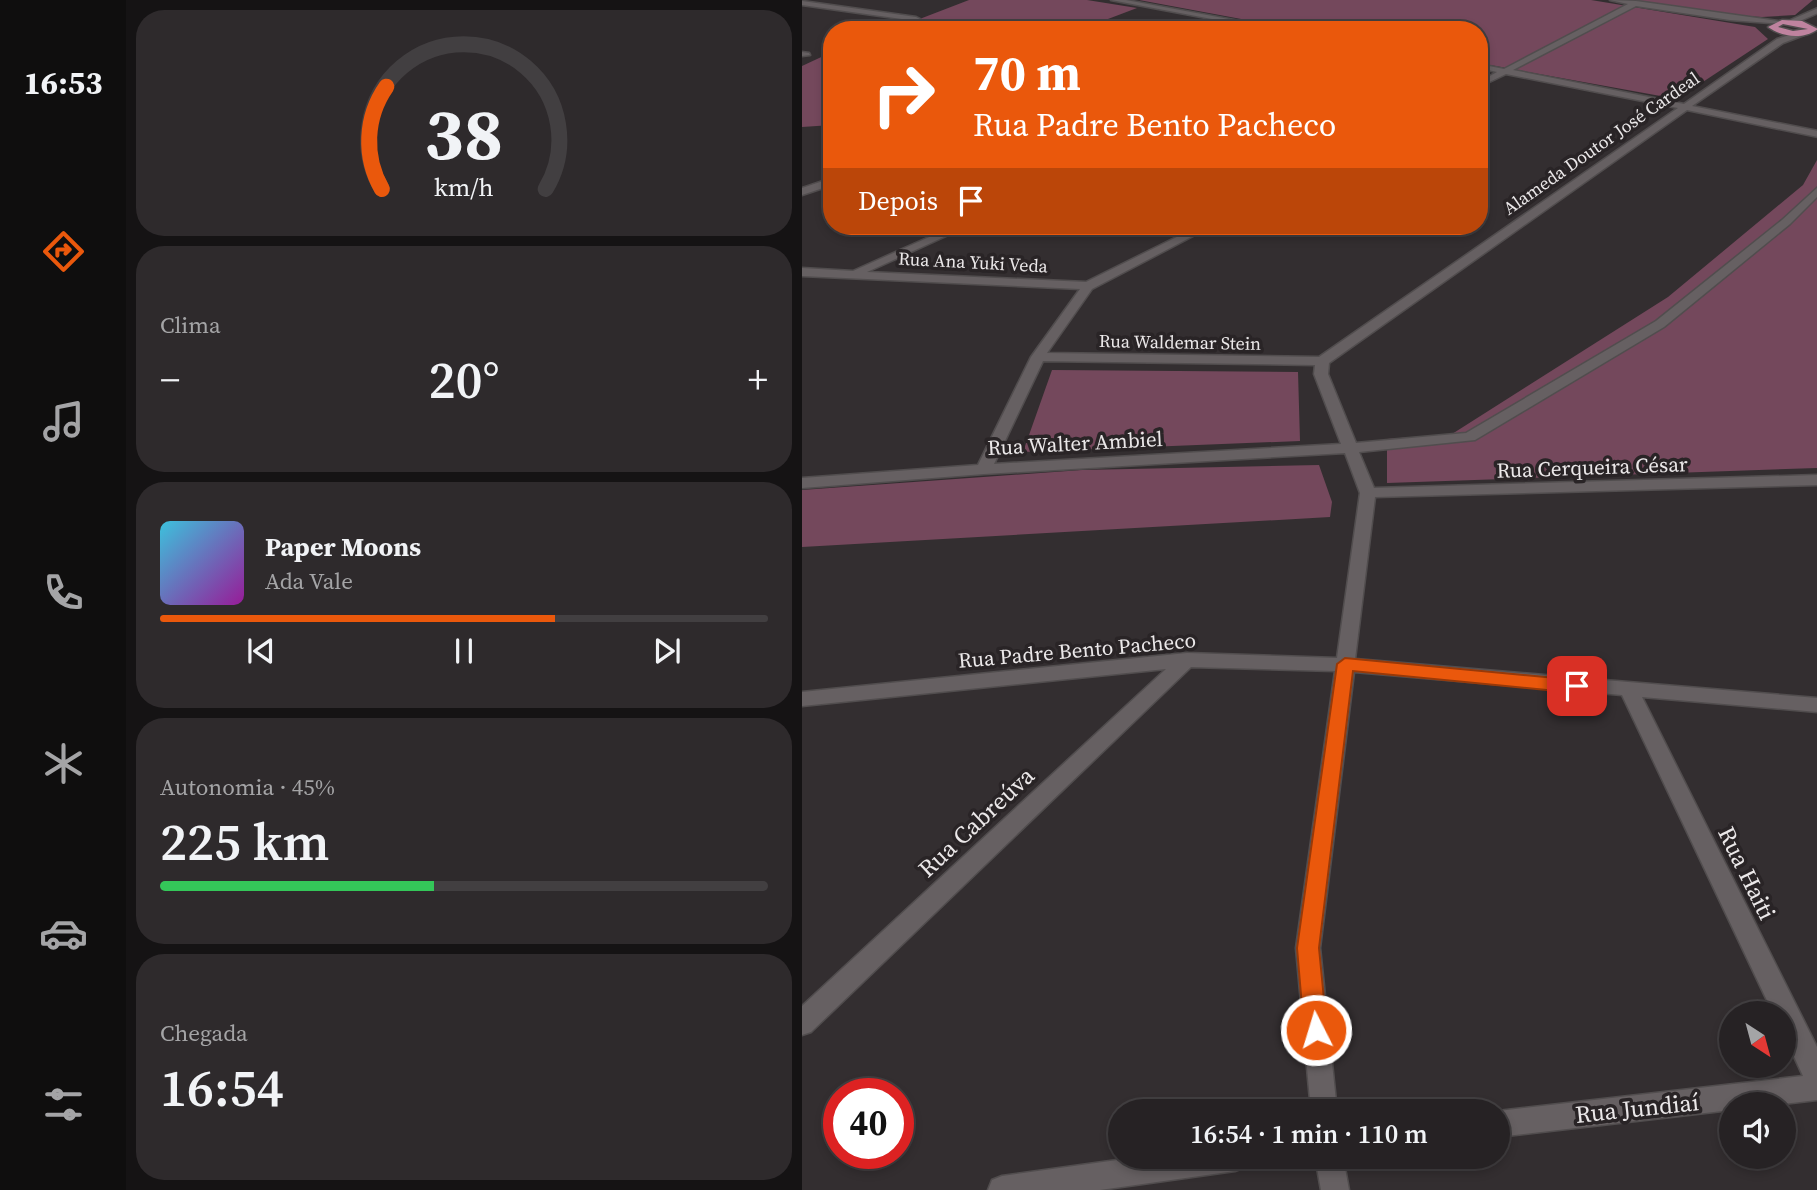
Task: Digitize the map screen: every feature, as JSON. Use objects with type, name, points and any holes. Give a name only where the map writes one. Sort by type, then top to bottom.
[{"type":"main road","points":[[1772,27],[1809,29],[1818,36]]},
{"type":"street","points":[[1114,0],[1233,21]]},
{"type":"street","points":[[1613,0],[1783,29]]},
{"type":"street","points":[[802,3],[916,19]]},
{"type":"street","points":[[1488,80],[1636,3]]},
{"type":"street","name":"Alameda Doutor José Cardeal","points":[[1783,29],[1809,29],[1815,12]]},
{"type":"street","name":"Alameda Doutor José Cardeal","points":[[1322,361],[1686,106],[1783,29],[1815,12]]},
{"type":"street","points":[[1730,18],[1772,27]]},
{"type":"street","points":[[1488,68],[1818,134]]},
{"type":"street","points":[[802,192],[823,184]]},
{"type":"street","name":"Rua Walter Ambiel","points":[[802,483],[984,469],[1350,448],[1470,437],[1660,324],[1786,222],[1818,190]]},
{"type":"street","points":[[856,272],[942,235]]},
{"type":"street","points":[[984,469],[1038,357],[1088,286],[1189,235]]},
{"type":"street","name":"Rua Ana Yuki Veda","points":[[802,272],[856,272],[1088,286]]},
{"type":"street","name":"Rua Waldemar Stein","points":[[1038,357],[1322,361]]},
{"type":"street","points":[[1322,361],[1321,374],[1368,493],[1308,948],[1323,1099]]},
{"type":"street","name":"Rua Cerqueira César","points":[[1368,493],[1818,480]]},
{"type":"street","name":"Rua Padre Bento Pacheco","points":[[802,699],[1187,660],[1345,664],[1629,691],[1818,705]]},
{"type":"street","name":"Rua Cabreúva","points":[[802,1023],[1187,660]]},
{"type":"street","name":"Rua Haiti","points":[[1629,691],[1818,1078]]},
{"type":"street","name":"Rua Jundiaí","points":[[1510,1123],[1818,1087]]},
{"type":"street","points":[[1002,1190],[1150,1169]]},
{"type":"street","points":[[1331,1169],[1335,1190]]},
{"type":"shaded area","points":[[969,0],[1087,0],[1137,8],[1103,21],[914,21]]},
{"type":"shaded area","points":[[1139,0],[1591,0],[1755,27],[1768,39],[1677,99],[1488,65],[1488,21],[1252,21]]},
{"type":"shaded area","points":[[1623,0],[1813,0],[1795,15],[1762,17],[1726,15]]},
{"type":"shaded area","points":[[823,56],[823,126],[802,127],[802,66]]},
{"type":"shaded area","points":[[1817,160],[1817,468],[1387,483],[1387,439],[1452,434],[1668,297],[1803,185]]},
{"type":"shaded area","points":[[1052,370],[1298,372],[1300,441],[1023,452]]},
{"type":"shaded area","points":[[1319,465],[1332,502],[1330,517],[802,547],[802,490],[1082,470]]},
{"type":"route","points":[[1316,1030],[1308,948],[1345,664],[1577,686]]}]
